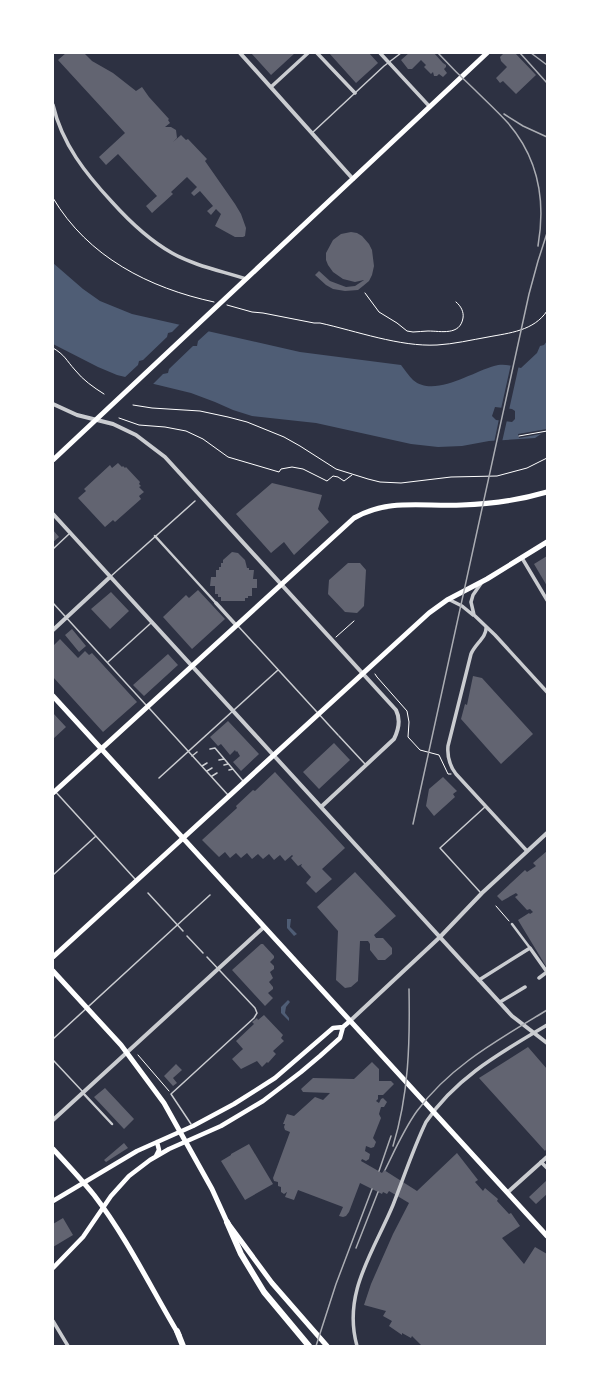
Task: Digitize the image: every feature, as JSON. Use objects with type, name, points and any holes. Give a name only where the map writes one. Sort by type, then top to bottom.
[{"type":"highway","points":[[227,1222],[241,1254],[254,1277],[273,1304],[309,1346]]},
{"type":"highway","points":[[177,1331],[184,1346]]},
{"type":"main road","points":[[53,460],[487,53]]},
{"type":"main road","points":[[54,791],[350,521],[369,511],[398,504],[462,505],[487,503],[529,497],[547,492]]},
{"type":"main road","points":[[53,957],[429,613],[448,599],[484,581],[547,542]]},
{"type":"main road","points":[[53,696],[547,1236]]},
{"type":"main road","points":[[53,971],[127,1053],[164,1103],[212,1189],[227,1222],[272,1283],[327,1346]]},
{"type":"main road","points":[[53,1268],[83,1237],[111,1196],[129,1176],[155,1157],[169,1149],[221,1126],[263,1101],[301,1072],[340,1038],[343,1028],[350,1021]]},
{"type":"main road","points":[[53,1201],[83,1182],[137,1152],[193,1126],[253,1093],[298,1059],[333,1028],[343,1028]]},
{"type":"main road","points":[[155,1157],[159,1150],[157,1142]]},
{"type":"main road","points":[[53,1149],[83,1182],[117,1228],[177,1331]]},
{"type":"street","points":[[240,53],[353,179]]},
{"type":"street","points":[[271,87],[308,53]]},
{"type":"street","points":[[317,53],[355,93]]},
{"type":"street","points":[[380,53],[430,106]]},
{"type":"street","points":[[53,105],[58,124],[80,164],[94,183],[146,235],[173,254],[197,264],[246,279]]},
{"type":"street","points":[[53,404],[77,415],[113,424],[136,435],[165,457],[396,710],[398,717],[398,728],[394,739],[321,807]]},
{"type":"street","points":[[53,514],[479,980],[517,1020],[547,1043]]},
{"type":"street","points":[[155,536],[236,625]]},
{"type":"street","points":[[522,558],[547,600]]},
{"type":"street","points":[[53,630],[110,577]]},
{"type":"street","points":[[474,616],[471,604],[473,595],[484,581]]},
{"type":"street","points":[[448,599],[462,606],[486,627],[547,692]]},
{"type":"street","points":[[486,627],[486,634],[475,646],[471,654],[448,746],[448,758],[449,763],[456,774],[527,851]]},
{"type":"street","points":[[350,1021],[440,937],[482,893],[547,833]]},
{"type":"street","points":[[512,924],[547,972],[539,978]]},
{"type":"street","points":[[53,1120],[264,927]]},
{"type":"street","points":[[479,980],[530,948]]},
{"type":"street","points":[[500,1002],[525,987]]},
{"type":"street","points":[[357,1346],[354,1335],[354,1296],[359,1280],[390,1211],[426,1122],[444,1099],[474,1071],[492,1058],[547,1025]]},
{"type":"street","points":[[83,1093],[112,1124]]},
{"type":"street","points":[[508,1192],[547,1157]]},
{"type":"street","points":[[541,1162],[547,1168]]},
{"type":"street","points":[[53,1321],[68,1346]]},
{"type":"lane","points":[[312,133],[401,53]]},
{"type":"lane","points":[[110,577],[195,501]]},
{"type":"lane","points":[[53,549],[70,533]]},
{"type":"lane","points":[[53,603],[229,796]]},
{"type":"lane","points":[[107,663],[152,622]]},
{"type":"lane","points":[[236,625],[366,766]]},
{"type":"lane","points":[[159,778],[278,670]]},
{"type":"lane","points":[[210,749],[214,748],[244,782]]},
{"type":"lane","points":[[192,756],[197,752]]},
{"type":"lane","points":[[219,760],[224,759]]},
{"type":"lane","points":[[202,766],[207,763]]},
{"type":"lane","points":[[224,765],[228,764]]},
{"type":"lane","points":[[207,772],[212,768]]},
{"type":"lane","points":[[229,770],[233,769]]},
{"type":"lane","points":[[212,776],[217,773]]},
{"type":"lane","points":[[54,791],[137,880]]},
{"type":"lane","points":[[482,893],[440,848],[486,806]]},
{"type":"lane","points":[[53,875],[96,836]]},
{"type":"lane","points":[[148,893],[183,932]]},
{"type":"lane","points":[[53,1039],[210,895]]},
{"type":"lane","points":[[187,936],[203,953]]},
{"type":"lane","points":[[193,1126],[171,1094],[254,1018],[256,1013],[254,1008],[207,957]]},
{"type":"lane","points":[[53,1060],[83,1093]]},
{"type":"path","points":[[53,198],[60,210],[76,230],[95,248],[131,273],[156,285],[176,292]]},
{"type":"path","points":[[365,293],[379,312],[407,331],[412,332],[446,332],[454,330],[462,322],[463,316],[461,308],[456,302]]},
{"type":"path","points":[[264,313],[320,323],[411,344],[436,345],[512,333],[538,321],[547,311]]},
{"type":"path","points":[[53,348],[63,354],[74,370],[90,386],[104,394]]},
{"type":"path","points":[[133,405],[152,408],[200,411],[247,422],[284,437],[336,469],[352,475],[380,482],[401,483],[451,477],[497,476],[527,468],[547,458]]},
{"type":"path","points":[[119,418],[139,425],[165,427],[186,431],[203,439],[228,457],[268,470],[279,472],[281,469],[292,467],[303,469],[327,481],[333,476],[338,476],[344,481],[352,475]]},
{"type":"path","points":[[518,436],[547,432]]},
{"type":"path","points":[[332,640],[354,620]]},
{"type":"path","points":[[375,674],[376,677],[407,711],[409,722],[408,737],[420,750],[439,755],[448,774],[456,774]]},
{"type":"path","points":[[496,906],[512,924]]},
{"type":"path","points":[[138,1055],[171,1094]]},
{"type":"water","points":[[53,263],[83,289],[100,301],[132,314],[300,352],[401,365],[413,380],[422,385],[442,385],[497,365],[508,365],[521,368],[537,353],[540,346],[544,345],[547,341],[547,430],[535,438],[489,441],[462,446],[438,447],[411,444],[316,423],[252,416],[191,393],[117,375],[53,344]],"holes":[[[495,407],[512,409],[515,411],[515,419],[512,422],[496,420],[492,416]]]},
{"type":"water","points":[[287,919],[291,919],[290,927],[297,934],[294,936],[287,928]]},
{"type":"water","points":[[288,1000],[290,1002],[286,1007],[285,1013],[289,1018],[289,1021],[281,1013],[281,1007]]},
{"type":"pier","points":[[181,323],[210,330],[198,341],[197,346],[193,346],[169,369],[168,373],[163,374],[151,386],[123,379],[138,365],[139,361],[143,360],[167,337],[168,333],[172,332]]},
{"type":"pier","points":[[511,364],[519,365],[509,410],[501,409]]},
{"type":"pier","points":[[499,419],[507,420],[502,442],[494,443]]},
{"type":"pier","points":[[547,429],[546,433],[519,438],[518,434]]},
{"type":"building","points":[[66,53],[84,53],[92,61],[113,73],[136,91],[142,87],[169,119],[168,120],[170,123],[165,127],[171,127],[176,130],[177,138],[173,142],[181,135],[186,140],[188,139],[207,159],[205,161],[241,214],[246,228],[245,236],[235,237],[215,226],[221,214],[216,209],[211,215],[207,211],[213,206],[200,191],[194,196],[191,193],[197,187],[187,177],[171,192],[173,194],[152,213],[146,206],[157,196],[118,154],[106,165],[99,157],[125,133],[58,60]]},
{"type":"building","points":[[251,53],[295,53],[271,75]]},
{"type":"building","points":[[329,53],[369,53],[378,63],[356,83]]},
{"type":"building","points":[[409,53],[434,53],[446,65],[444,69],[447,73],[443,77],[439,74],[434,76],[433,72],[431,74],[424,67],[426,65],[421,60],[412,69],[408,69],[401,60]]},
{"type":"building","points":[[504,53],[515,53],[536,75],[516,94],[503,81],[500,83],[496,78],[507,67],[501,61],[500,57]]},
{"type":"building","points":[[351,232],[362,236],[372,250],[374,266],[372,275],[369,281],[358,290],[345,291],[333,289],[315,275],[319,271],[330,281],[346,287],[355,286],[364,280],[355,282],[343,279],[333,272],[326,260],[326,253],[333,240],[341,234]]},
{"type":"building","points":[[118,463],[122,467],[126,467],[140,482],[139,484],[141,486],[139,487],[144,492],[139,496],[141,499],[115,522],[113,520],[105,527],[78,498],[86,491],[84,489],[110,465],[112,468]]},
{"type":"building","points":[[272,483],[322,495],[318,509],[329,522],[294,555],[284,542],[271,553],[236,514]]},
{"type":"building","points":[[53,530],[59,537],[53,542]]},
{"type":"building","points":[[232,552],[238,553],[245,560],[247,568],[249,568],[249,570],[254,570],[253,579],[257,579],[257,588],[252,588],[252,596],[245,598],[245,601],[221,601],[221,597],[218,597],[218,594],[215,594],[215,586],[210,586],[211,577],[216,577],[216,570],[219,570],[223,560]]},
{"type":"building","points":[[547,556],[547,586],[534,564]]},
{"type":"building","points":[[348,563],[360,563],[366,570],[364,606],[357,613],[345,612],[328,594],[329,580]]},
{"type":"building","points":[[198,590],[225,619],[192,649],[163,617],[186,595],[189,598]]},
{"type":"building","points":[[111,592],[129,611],[110,629],[91,609]]},
{"type":"building","points":[[72,629],[86,646],[79,652],[65,635]]},
{"type":"building","points":[[60,639],[78,658],[85,651],[89,655],[92,653],[137,702],[103,732],[53,677],[53,646]]},
{"type":"building","points":[[168,654],[178,665],[144,696],[133,685]]},
{"type":"building","points":[[473,676],[482,678],[533,734],[501,764],[461,719],[465,704],[467,705]]},
{"type":"building","points":[[53,713],[66,727],[53,739]]},
{"type":"building","points":[[228,721],[259,754],[241,771],[233,762],[240,756],[237,751],[236,752],[235,750],[230,755],[221,744],[218,746],[210,737]]},
{"type":"building","points":[[334,743],[350,760],[319,789],[303,772]]},
{"type":"building","points":[[275,772],[345,848],[322,869],[332,879],[316,893],[306,883],[311,877],[301,866],[302,864],[298,866],[291,858],[293,856],[292,855],[285,861],[280,855],[274,860],[269,854],[263,859],[258,854],[252,859],[247,853],[241,858],[236,853],[230,858],[225,852],[219,857],[202,840],[237,808],[236,806],[253,790],[255,791]]},
{"type":"building","points":[[443,777],[457,791],[453,794],[455,797],[434,816],[426,806],[429,789]]},
{"type":"building","points":[[547,851],[547,968],[518,920],[533,912],[530,909],[527,910],[515,897],[518,895],[516,893],[502,901],[497,896],[525,870],[527,872],[536,866],[533,863]]},
{"type":"building","points":[[355,872],[396,916],[374,935],[376,938],[383,938],[392,948],[392,954],[385,960],[378,960],[370,950],[370,944],[368,941],[360,941],[358,981],[351,987],[345,988],[336,980],[338,931],[317,907]]},
{"type":"building","points":[[261,944],[263,944],[274,956],[270,962],[274,966],[274,969],[270,972],[273,978],[269,982],[273,989],[268,993],[273,998],[265,1006],[232,970]]},
{"type":"building","points":[[264,1015],[283,1035],[281,1038],[284,1041],[273,1051],[276,1054],[262,1067],[257,1061],[241,1069],[232,1059],[243,1049],[236,1041],[254,1024],[252,1022],[257,1018],[258,1020]]},
{"type":"building","points":[[528,1047],[547,1069],[547,1148],[545,1151],[479,1078]]},
{"type":"building","points":[[372,1062],[379,1069],[379,1081],[391,1081],[394,1084],[383,1095],[378,1095],[378,1099],[376,1101],[379,1103],[383,1098],[387,1102],[384,1107],[381,1107],[379,1114],[381,1118],[373,1138],[376,1142],[374,1147],[371,1148],[366,1146],[365,1151],[370,1154],[369,1159],[366,1161],[362,1159],[361,1161],[382,1173],[384,1170],[417,1191],[457,1153],[478,1180],[475,1182],[483,1191],[485,1188],[498,1199],[497,1201],[509,1214],[511,1213],[520,1226],[502,1238],[524,1264],[535,1247],[547,1254],[547,1346],[422,1346],[412,1336],[411,1338],[402,1333],[402,1335],[389,1326],[392,1321],[383,1316],[386,1311],[364,1305],[371,1284],[393,1234],[409,1203],[389,1191],[387,1194],[383,1192],[382,1194],[360,1183],[349,1212],[343,1217],[339,1216],[343,1207],[298,1190],[294,1200],[285,1197],[287,1192],[284,1194],[281,1192],[281,1187],[278,1186],[278,1182],[274,1181],[273,1178],[290,1132],[285,1130],[285,1124],[283,1124],[287,1114],[294,1116],[315,1097],[323,1100],[330,1093],[303,1092],[301,1089],[313,1078],[354,1079]]},
{"type":"building","points":[[176,1064],[182,1070],[173,1078],[177,1083],[173,1086],[164,1076]]},
{"type":"building","points":[[105,1088],[134,1119],[124,1129],[94,1097]]},
{"type":"building","points":[[124,1143],[128,1148],[106,1162],[104,1160]]},
{"type":"building","points":[[249,1144],[273,1184],[245,1200],[221,1161]]},
{"type":"building","points":[[547,1180],[547,1194],[536,1204],[529,1197]]},
{"type":"building","points":[[63,1218],[73,1235],[53,1247],[53,1224]]},
{"type":"railway","points":[[438,53],[508,123],[519,137],[527,151],[538,181],[540,196],[541,212],[538,246]]},
{"type":"railway","points":[[520,53],[547,83]]},
{"type":"railway","points":[[531,53],[547,65]]},
{"type":"railway","points":[[504,114],[523,126],[547,137]]},
{"type":"railway","points":[[413,824],[529,294],[547,233]]},
{"type":"railway","points":[[393,1146],[402,1107],[407,1068],[409,1048],[409,989]]},
{"type":"railway","points":[[385,1170],[412,1118],[430,1095],[445,1080],[477,1054],[547,1010]]},
{"type":"railway","points":[[379,1171],[391,1136]]},
{"type":"railway","points":[[316,1346],[336,1284],[372,1189]]},
{"type":"railway","points":[[356,1248],[378,1192]]}]
